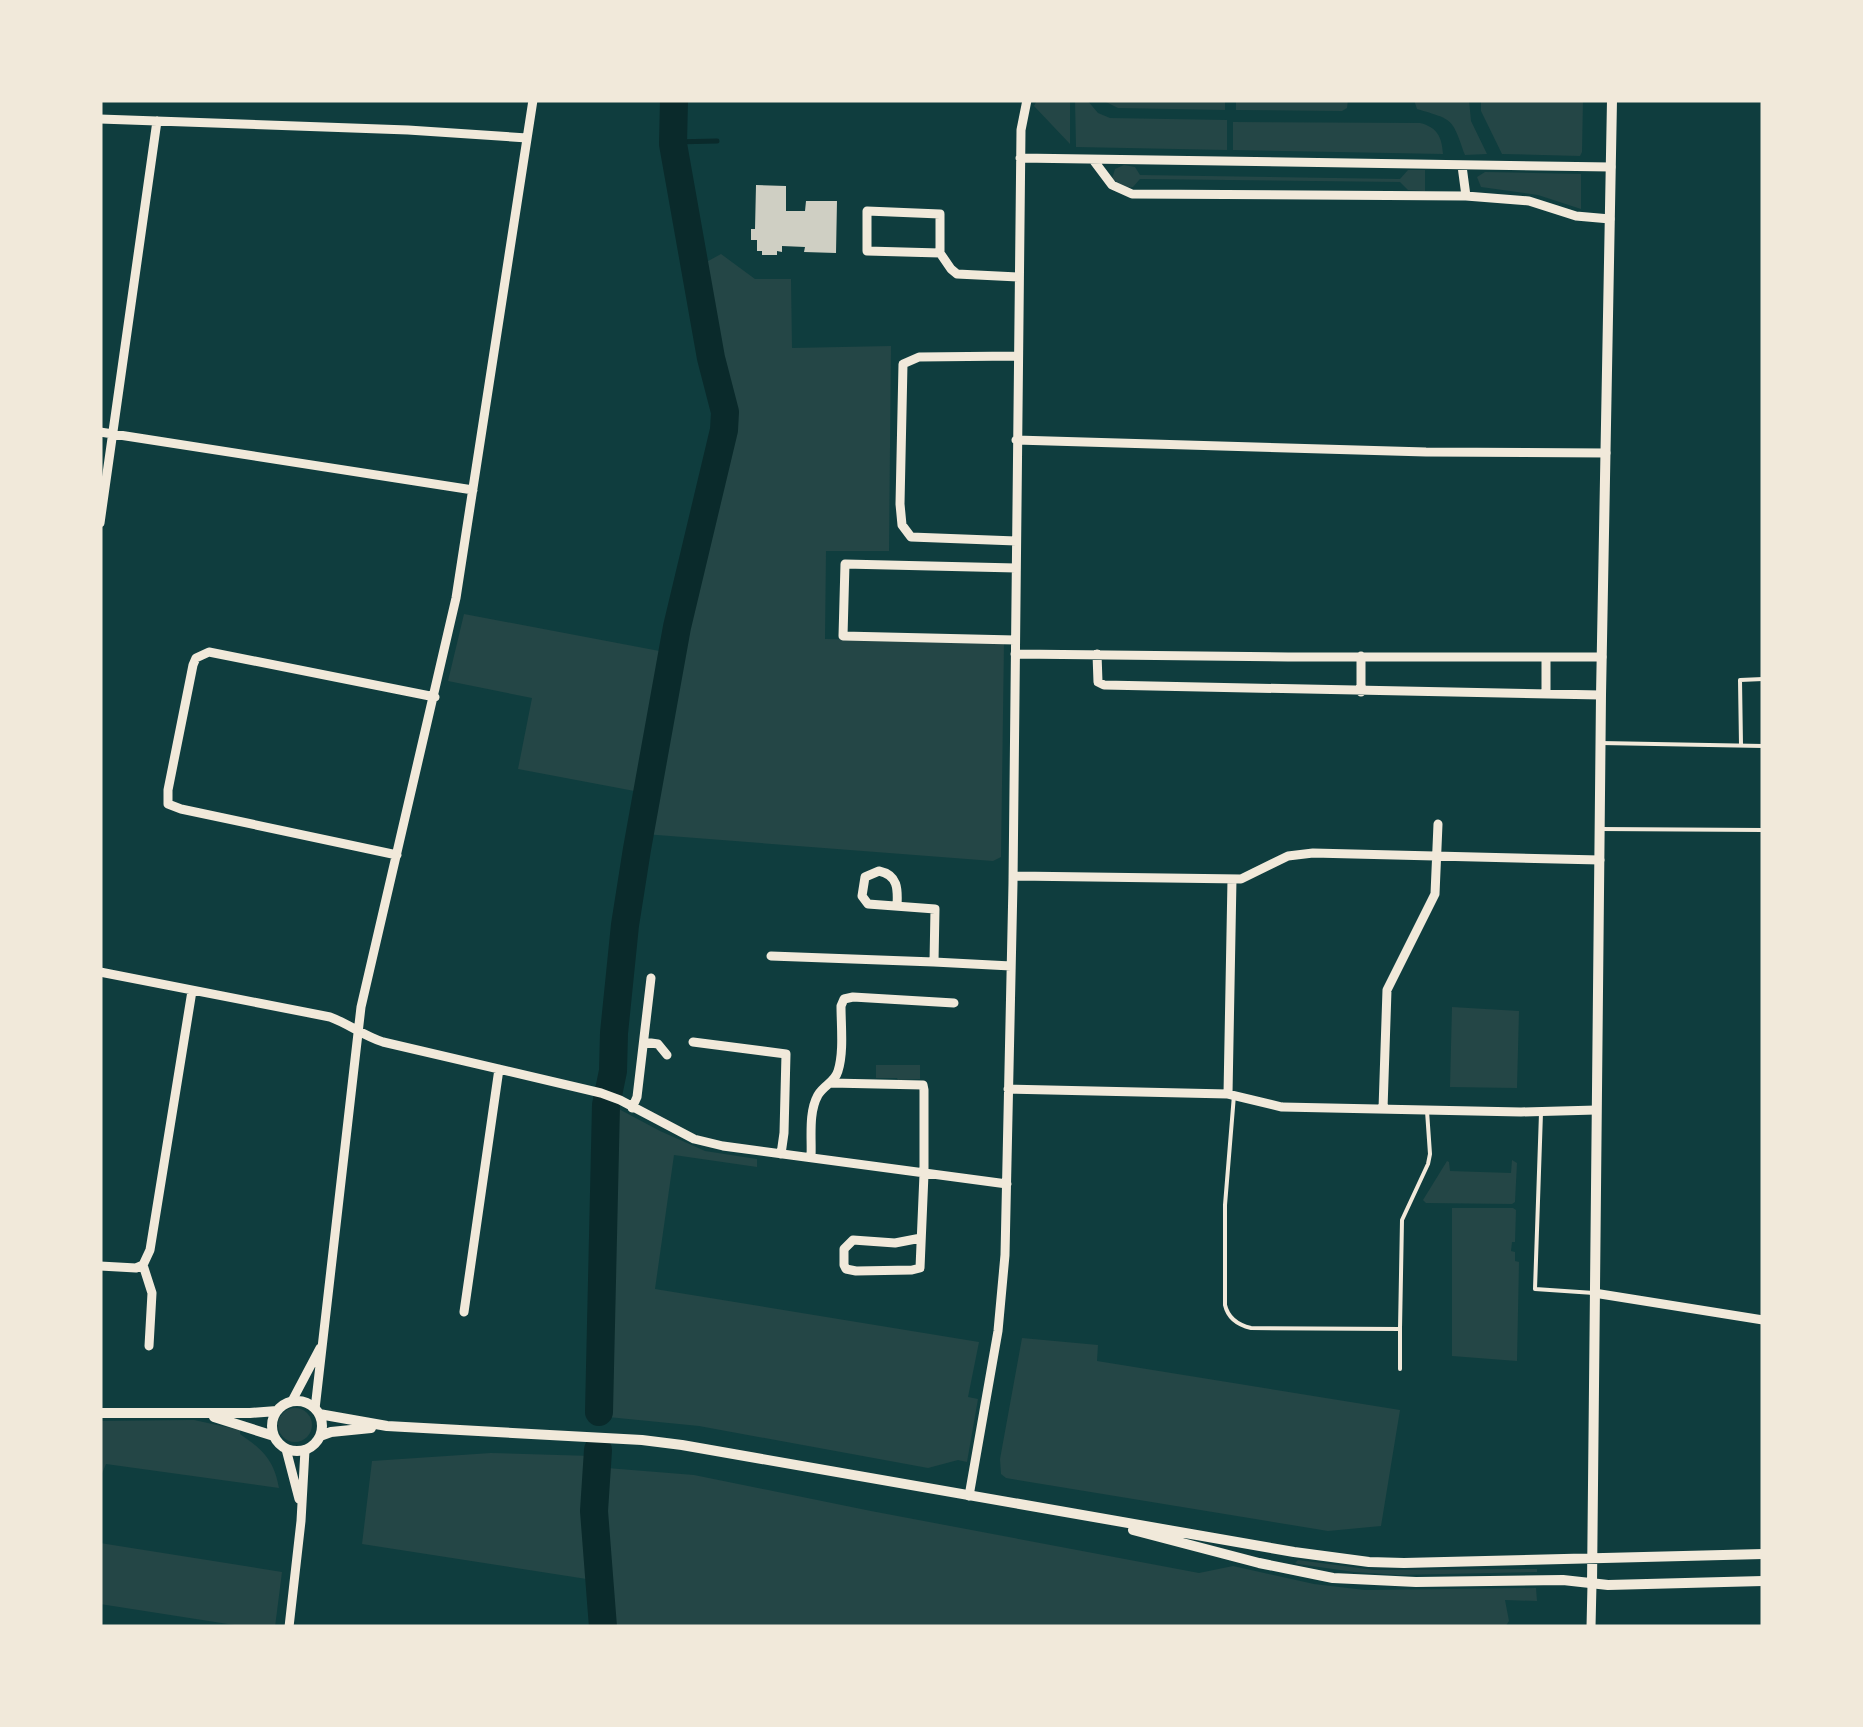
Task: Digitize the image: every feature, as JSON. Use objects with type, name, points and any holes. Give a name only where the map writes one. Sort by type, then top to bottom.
[{"type":"street","points":[[286,1448],[305,1450],[320,1436],[322,1426],[317,1411],[323,1341],[362,1006],[456,598],[533,100]]},
{"type":"street","points":[[970,1496],[1006,1255],[1020,158],[1027,100]]},
{"type":"street","points":[[1591,1627],[1612,100]]},
{"type":"street","points":[[100,118],[528,138]]},
{"type":"street","points":[[100,523],[158,120]]},
{"type":"street","points":[[1020,158],[1611,167]]},
{"type":"street","points":[[1094,161],[1118,190],[1132,194],[1466,196],[1529,201],[1570,214],[1610,219]]},
{"type":"street","points":[[1462,166],[1466,196]]},
{"type":"street","points":[[940,253],[867,251],[868,211],[940,214],[940,253],[951,270],[957,274],[1018,277]]},
{"type":"street","points":[[1016,541],[911,538],[902,525],[900,504],[903,364],[919,358],[1017,356]]},
{"type":"street","points":[[100,432],[473,490]]},
{"type":"street","points":[[1016,440],[1606,453]]},
{"type":"street","points":[[1015,640],[843,636],[845,564],[1016,568]]},
{"type":"street","points":[[397,855],[168,804],[193,665],[202,653],[209,652],[434,697]]},
{"type":"street","points":[[1015,654],[1602,657]]},
{"type":"street","points":[[1097,654],[1098,682],[1104,686],[1601,695]]},
{"type":"street","points":[[1361,656],[1361,692]]},
{"type":"street","points":[[1546,657],[1546,694]]},
{"type":"street","points":[[1383,1109],[1387,990],[1435,894],[1438,824]]},
{"type":"street","points":[[1013,876],[1241,879],[1283,858],[1301,854],[1600,860]]},
{"type":"street","points":[[897,906],[898,886],[890,875],[879,871],[865,877],[865,902],[897,906],[935,908],[934,962]]},
{"type":"street","points":[[1231,1094],[1232,879]]},
{"type":"street","points":[[771,956],[1011,966]]},
{"type":"street","points":[[100,972],[330,1017],[383,1042],[614,1097],[694,1138],[723,1146],[1007,1184]]},
{"type":"street","points":[[632,1108],[637,1096],[651,978]]},
{"type":"street","points":[[100,1266],[136,1268],[143,1265],[150,1250],[192,991]]},
{"type":"street","points":[[811,1158],[812,1112],[822,1089],[837,1076],[841,1006],[846,998],[954,1003]]},
{"type":"street","points":[[644,1042],[661,1046],[667,1055]]},
{"type":"street","points":[[693,1042],[786,1054],[780,1154]]},
{"type":"street","points":[[464,1312],[500,1070]]},
{"type":"street","points":[[831,1084],[923,1085],[924,1174],[920,1266],[918,1270],[850,1271],[844,1265],[844,1249],[853,1240],[895,1243],[921,1238]]},
{"type":"street","points":[[1008,1088],[1231,1094],[1282,1107],[1596,1110]]},
{"type":"street","points":[[143,1265],[152,1292],[149,1346]]},
{"type":"street","points":[[1594,1294],[1763,1320]]},
{"type":"street","points":[[292,1401],[323,1341]]},
{"type":"street","points":[[274,1436],[272,1421],[277,1410],[292,1401],[305,1402],[317,1411],[387,1426]]},
{"type":"street","points":[[100,1414],[277,1410]]},
{"type":"street","points":[[194,1412],[274,1436],[286,1448],[300,1506]]},
{"type":"street","points":[[320,1436],[387,1426],[642,1440],[1369,1562],[1763,1554]]},
{"type":"street","points":[[289,1627],[305,1450]]},
{"type":"street","points":[[1064,1512],[1259,1563],[1333,1578],[1416,1582],[1550,1580],[1592,1584],[1763,1581]]},
{"type":"lane","points":[[1741,745],[1740,680],[1763,680]]},
{"type":"lane","points":[[1601,744],[1763,746]]},
{"type":"lane","points":[[1600,828],[1763,830]]},
{"type":"lane","points":[[1231,1094],[1225,1304],[1231,1317],[1252,1328],[1400,1328]]},
{"type":"lane","points":[[1400,1370],[1402,1220],[1424,1176],[1430,1154],[1427,1110]]},
{"type":"lane","points":[[1541,1112],[1535,1289],[1594,1294]]},
{"type":"shaded area","points":[[1037,100],[1070,100],[1070,144],[1034,106]]},
{"type":"shaded area","points":[[1075,100],[1087,100],[1098,113],[1110,118],[1227,120],[1227,150],[1076,147]]},
{"type":"shaded area","points":[[1102,100],[1225,100],[1225,110],[1118,108]]},
{"type":"shaded area","points":[[1236,100],[1348,100],[1342,111],[1236,110]]},
{"type":"shaded area","points":[[1414,100],[1469,100],[1471,121],[1487,154],[1465,155],[1450,122],[1417,109]]},
{"type":"shaded area","points":[[1481,100],[1583,100],[1580,156],[1502,154],[1481,111]]},
{"type":"shaded area","points":[[1233,122],[1420,123],[1437,134],[1443,154],[1233,150]]},
{"type":"shaded area","points":[[1124,165],[1135,167],[1140,175],[1400,179],[1408,170],[1425,170],[1425,191],[1408,190],[1400,182],[1140,179],[1126,188],[1112,179],[1115,169]]},
{"type":"shaded area","points":[[1485,172],[1581,174],[1581,209],[1538,195],[1481,187],[1477,177]]},
{"type":"shaded area","points":[[721,254],[755,279],[791,279],[792,348],[891,346],[889,551],[826,551],[825,639],[1004,642],[1001,857],[993,861],[644,834],[726,442],[729,413],[699,266]]},
{"type":"shaded area","points":[[464,614],[670,653],[645,793],[518,769],[532,698],[448,681]]},
{"type":"shaded area","points":[[1452,1007],[1519,1011],[1517,1088],[1450,1087]]},
{"type":"shaded area","points":[[876,1065],[920,1065],[920,1079],[876,1078]]},
{"type":"shaded area","points":[[615,1107],[705,1151],[757,1159],[757,1167],[674,1155],[655,1289],[979,1342],[968,1397],[978,1399],[967,1462],[958,1460],[928,1468],[699,1426],[608,1417]]},
{"type":"shaded area","points":[[1512,1160],[1517,1163],[1512,1204],[1423,1200],[1447,1161],[1450,1171],[1511,1173]]},
{"type":"shaded area","points":[[1452,1208],[1516,1210],[1511,1251],[1519,1262],[1517,1361],[1452,1356]]},
{"type":"shaded area","points":[[1022,1338],[1098,1345],[1097,1361],[1400,1410],[1381,1526],[1328,1531],[1006,1478],[1001,1474],[1000,1459]]},
{"type":"shaded area","points":[[295,1408],[307,1413],[312,1425],[307,1437],[295,1442],[283,1437],[278,1425],[283,1413]]},
{"type":"shaded area","points":[[194,1420],[240,1430],[271,1463],[279,1488],[106,1464],[100,1478],[100,1421]]},
{"type":"shaded area","points":[[491,1453],[592,1456],[593,1580],[362,1544],[372,1461]]},
{"type":"shaded area","points":[[607,1468],[694,1475],[1199,1573],[1233,1566],[1314,1584],[1365,1590],[1536,1588],[1537,1601],[1505,1600],[1509,1621],[1505,1627],[612,1627],[603,1516]]},
{"type":"shaded area","points":[[100,1543],[282,1572],[275,1627],[247,1627],[100,1604]]},
{"type":"shaded area","points":[[1298,1560],[1374,1570],[1537,1572],[1398,1575],[1295,1563]]},
{"type":"building","points":[[756,185],[786,186],[786,211],[805,211],[806,201],[837,201],[836,253],[804,252],[805,247],[782,246],[777,255],[757,251],[757,240],[751,240]]},
{"type":"waterway","points":[[599,1412],[606,1105],[613,1071],[625,925],[677,627],[724,430],[725,412],[711,358],[673,144],[674,100]]},
{"type":"waterway","points":[[673,142],[717,141]]},
{"type":"waterway","points":[[598,1450],[594,1511],[603,1627]]}]
